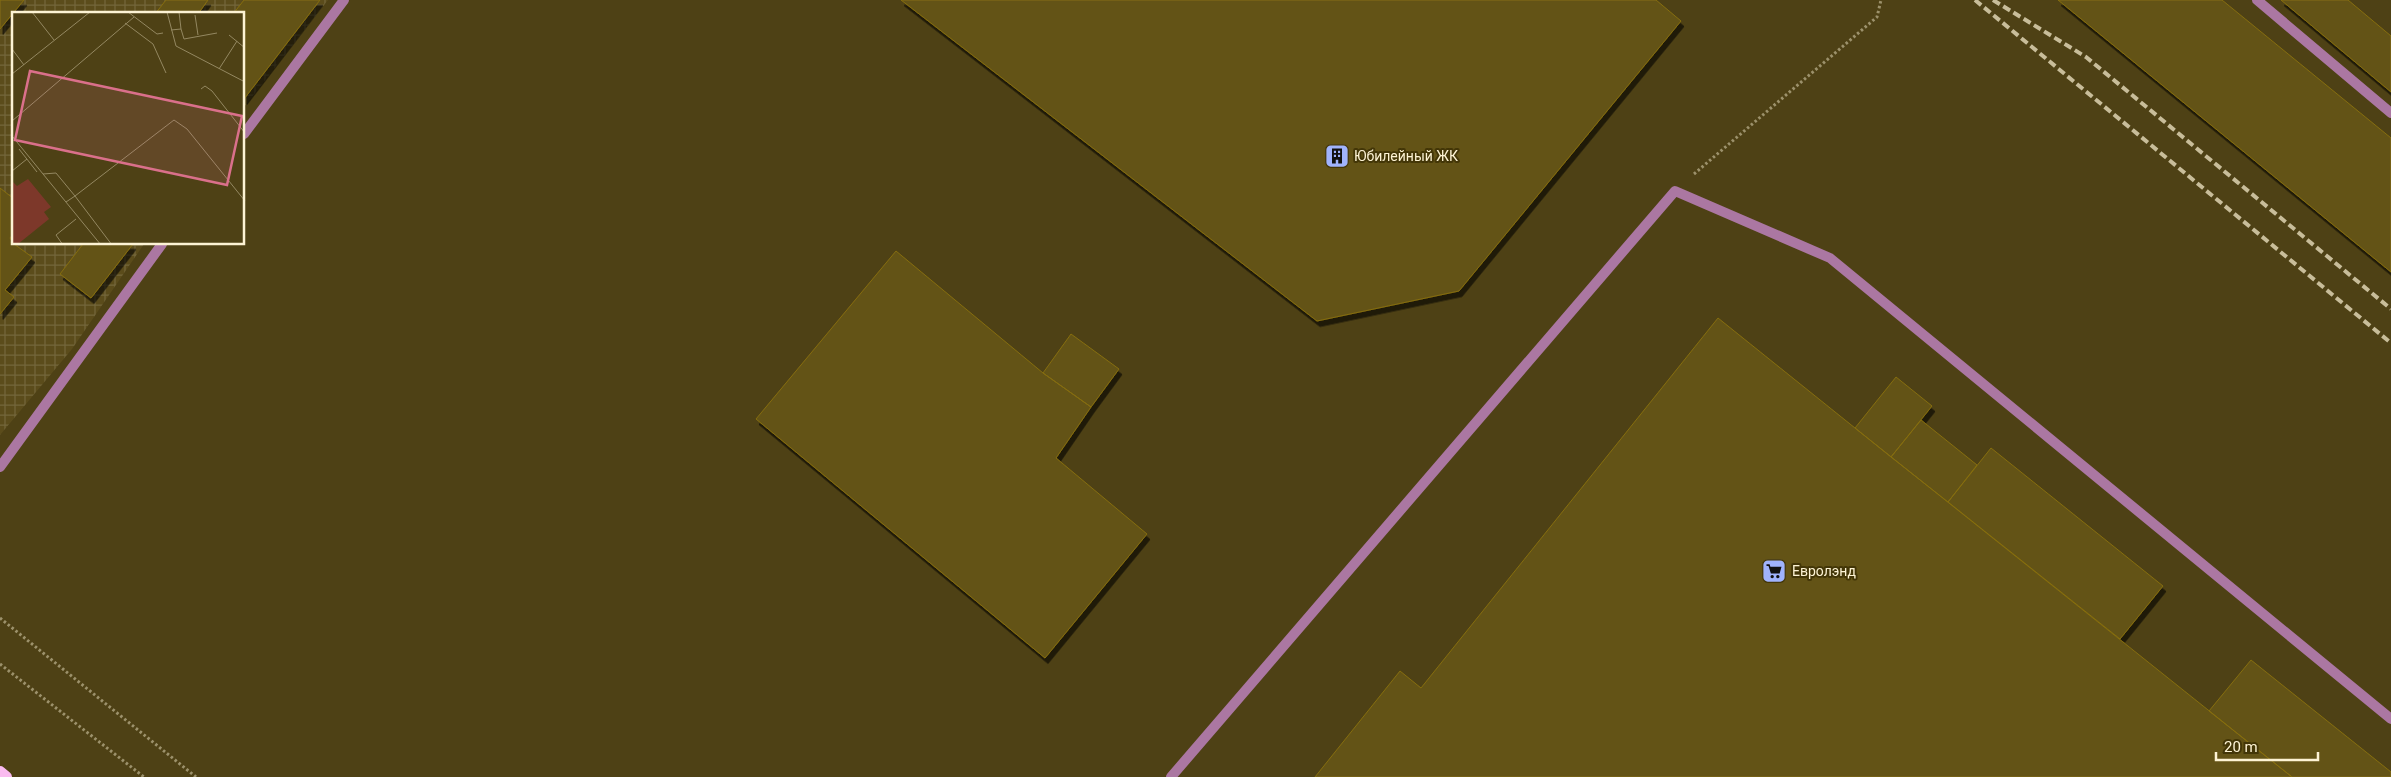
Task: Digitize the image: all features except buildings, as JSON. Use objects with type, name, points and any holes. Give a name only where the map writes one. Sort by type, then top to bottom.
[{"type":"main road","points":[[0,772],[6,777]]},
{"type":"lane","points":[[245,133],[344,0]]},
{"type":"lane","points":[[2258,0],[2391,113]]},
{"type":"lane","points":[[1171,777],[1675,191],[1830,258],[2391,719]]},
{"type":"lane","points":[[0,467],[161,245]]},
{"type":"path","points":[[1675,191],[1877,17],[1881,0]]},
{"type":"path","points":[[0,618],[196,777]]},
{"type":"path","points":[[0,664],[144,777]]},
{"type":"shaded area","points":[[0,0],[328,0],[245,106],[245,12],[12,12],[12,245],[143,245],[72,349],[0,435]]},
{"type":"railway","points":[[1975,0],[2391,343]]},
{"type":"railway","points":[[1993,0],[2086,57],[2391,309]]},
{"type":"place","name":"Юбилейный ЖК","points":[[1337,156]]},
{"type":"place","name":"Евролэнд","points":[[1774,571]]}]
